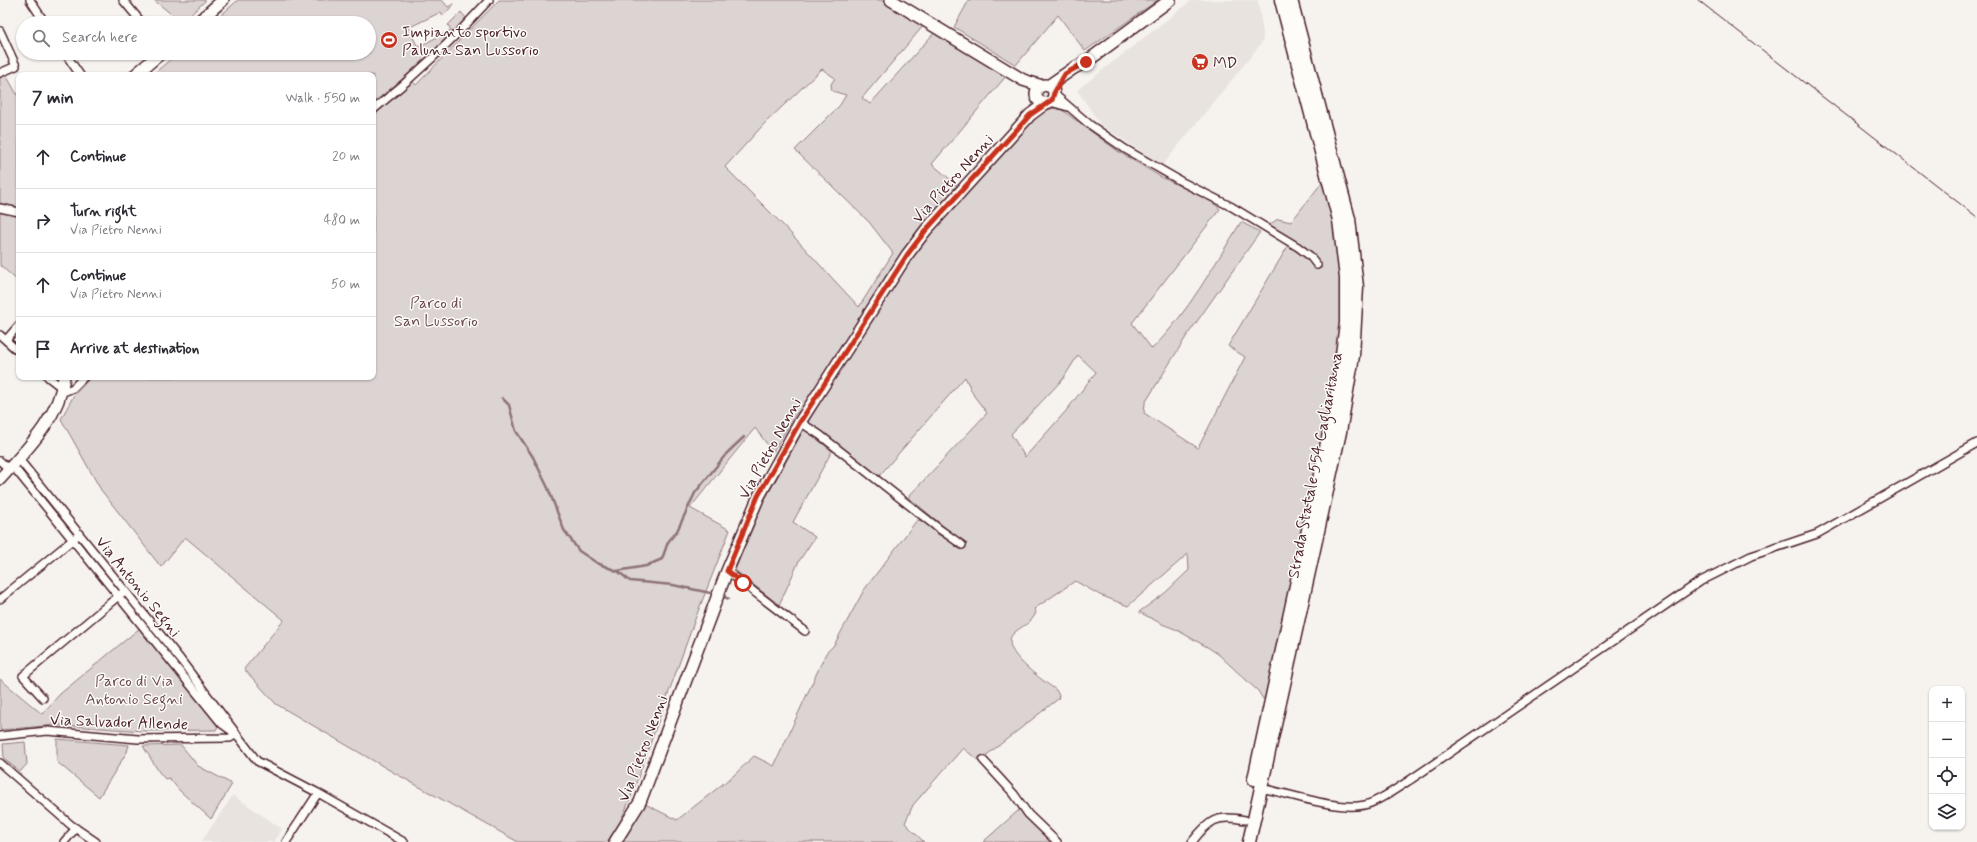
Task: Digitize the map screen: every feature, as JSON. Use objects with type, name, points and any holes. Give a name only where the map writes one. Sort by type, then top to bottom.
[{"type":"main road","name":"Strada Statale 554 Cagliaritana","points":[[1240,842],[1336,401],[1346,323],[1346,278],[1339,220],[1281,0]]},
{"type":"main road","name":"Strada Statale 554 Cagliaritana","points":[[1249,842],[1340,432],[1353,356],[1357,287],[1349,219],[1291,0]]},
{"type":"street","points":[[30,0],[40,16]]},
{"type":"street","points":[[123,0],[136,16]]},
{"type":"street","points":[[376,108],[411,80],[452,40],[489,0]]},
{"type":"street","points":[[891,0],[1074,110],[1125,149],[1184,183],[1232,207],[1298,247],[1310,256],[1317,265]]},
{"type":"street","points":[[1046,94],[1065,74],[1086,62],[1170,0]]},
{"type":"street","points":[[204,16],[217,2]]},
{"type":"street","points":[[0,32],[16,66],[0,73]]},
{"type":"street","points":[[70,60],[78,72]]},
{"type":"street","points":[[139,72],[153,60]]},
{"type":"street","name":"Via Pietro Nenni","points":[[615,842],[640,802],[721,585],[758,496],[800,422],[907,255],[926,230],[1030,115],[1046,94]]},
{"type":"street","points":[[0,208],[16,211]]},
{"type":"street","points":[[16,327],[3,338],[16,349]]},
{"type":"street","points":[[51,380],[62,390],[66,391],[73,388],[81,380]]},
{"type":"street","points":[[0,478],[48,420],[62,390],[64,380]]},
{"type":"street","points":[[800,422],[820,435],[938,528],[962,544]]},
{"type":"street","points":[[1260,788],[1337,805],[1358,806],[1369,804],[1416,776],[1701,582],[1751,556],[1817,534],[1977,443]]},
{"type":"street","name":"Via Antonio Segni","points":[[0,461],[13,464],[125,591],[180,659],[257,761],[318,793],[404,842]]},
{"type":"street","name":"Via Antonio Segni","points":[[76,537],[119,596],[222,724],[236,734]]},
{"type":"street","name":"Via Antonio Segni","points":[[0,599],[76,537]]},
{"type":"street","points":[[727,571],[805,631]]},
{"type":"street","points":[[119,596],[125,591]]},
{"type":"street","name":"Via Antonio Segni","points":[[43,698],[23,676],[119,596]]},
{"type":"street","name":"Via Salvador Allende","points":[[0,736],[47,731],[138,739],[230,738],[236,734]]},
{"type":"street","points":[[983,760],[1014,794],[1028,814],[1057,842]]},
{"type":"street","points":[[0,762],[76,828],[96,842]]},
{"type":"street","points":[[286,842],[318,793]]},
{"type":"street","points":[[1192,842],[1202,829],[1211,821],[1235,818],[1245,820]]},
{"type":"street","points":[[64,842],[76,828]]},
{"type":"shaded area","points":[[1192,0],[1258,0],[1263,39],[1261,44],[1162,166],[1100,124],[1077,90]]},
{"type":"shaded area","points":[[233,795],[282,829],[274,842],[201,842]]},
{"type":"green space","points":[[154,0],[205,0],[189,16],[173,16]]},
{"type":"green space","points":[[238,0],[442,0],[448,7],[454,4],[443,16],[441,12],[408,28],[418,47],[451,30],[448,25],[461,12],[466,18],[444,41],[376,100],[376,72],[156,72],[170,60],[376,60],[376,16],[220,16]]},
{"type":"green space","name":"Parco di San Lussorio","points":[[499,0],[881,0],[924,25],[862,98],[870,104],[935,32],[1007,75],[932,164],[957,185],[898,259],[807,403],[795,415],[773,452],[755,428],[690,508],[730,530],[697,614],[631,797],[620,822],[607,842],[518,842],[391,771],[276,704],[244,669],[284,620],[185,537],[161,567],[101,490],[61,419],[74,395],[88,380],[376,380],[376,108],[411,80],[416,85]],"holes":[[[822,69],[835,78],[831,84],[832,91],[846,95],[840,105],[795,150],[869,222],[893,253],[859,307],[783,225],[725,167],[765,123]]]},
{"type":"green space","points":[[969,0],[1158,0],[1085,51],[1058,15],[1016,65],[954,27]]},
{"type":"green space","points":[[6,75],[16,93],[16,279],[0,265],[0,78]]},
{"type":"green space","points":[[1058,107],[1119,152],[1161,177],[1211,201],[1220,209],[1132,323],[1152,349],[1189,304],[1241,222],[1260,232],[1186,337],[1145,403],[1144,413],[1198,448],[1245,357],[1228,346],[1288,246],[1312,261],[1315,268],[1322,268],[1317,258],[1269,225],[1278,219],[1291,222],[1324,180],[1336,223],[1342,300],[1338,361],[1267,696],[1263,699],[1258,691],[1218,654],[1209,648],[1175,629],[1139,612],[1165,593],[1189,570],[1188,554],[1128,606],[1100,595],[1075,581],[1034,609],[1036,612],[1032,619],[1014,633],[1010,640],[1011,647],[1016,656],[1024,664],[1056,690],[1059,695],[1058,699],[979,761],[963,748],[913,805],[905,823],[924,842],[623,842],[645,804],[677,820],[733,776],[754,756],[774,766],[826,653],[834,645],[864,590],[917,520],[923,521],[934,528],[937,534],[961,547],[964,543],[908,497],[987,413],[974,396],[965,377],[879,476],[808,422],[898,275],[923,242],[966,191],[1040,112]],"holes":[[[1078,355],[1096,372],[1066,411],[1025,457],[1011,434],[1063,379]]]},
{"type":"green space","points":[[804,429],[832,451],[793,522],[815,537],[799,561],[779,605],[735,570],[763,503]]},
{"type":"green space","name":"Parco di Via Antonio Segni","points":[[140,628],[218,726],[216,730],[143,731],[55,725],[0,730],[0,679],[42,714],[60,694]]},
{"type":"green space","points":[[57,739],[129,745],[127,752],[99,797],[57,762]]},
{"type":"green space","points":[[25,742],[27,764],[20,772],[4,759],[3,744]]},
{"type":"green space","points":[[181,745],[198,766],[232,784],[211,819],[180,791],[169,778],[165,779],[143,746]]},
{"type":"green space","points":[[1020,809],[1053,842],[983,842]]},
{"type":"waterway","points":[[502,398],[509,405],[516,431],[533,457],[548,488],[564,530],[579,551],[597,563],[619,572],[630,581],[673,585],[715,594]]},
{"type":"waterway","points":[[617,571],[646,566],[662,559],[668,542],[677,531],[695,493],[727,453],[744,437]]},
{"type":"waterway","points":[[722,596],[729,599]]},
{"type":"tram line","points":[[1698,0],[1977,217]]},
{"type":"place","name":"Impianto sportivo Paluna San Lussorio","points":[[389,40]]},
{"type":"place","name":"MD","points":[[1200,62]]},
{"type":"route","points":[[743,583],[727,571],[758,496],[800,422],[907,255],[926,230],[1030,115],[1052,100],[1054,93],[1065,74],[1086,62]]}]
